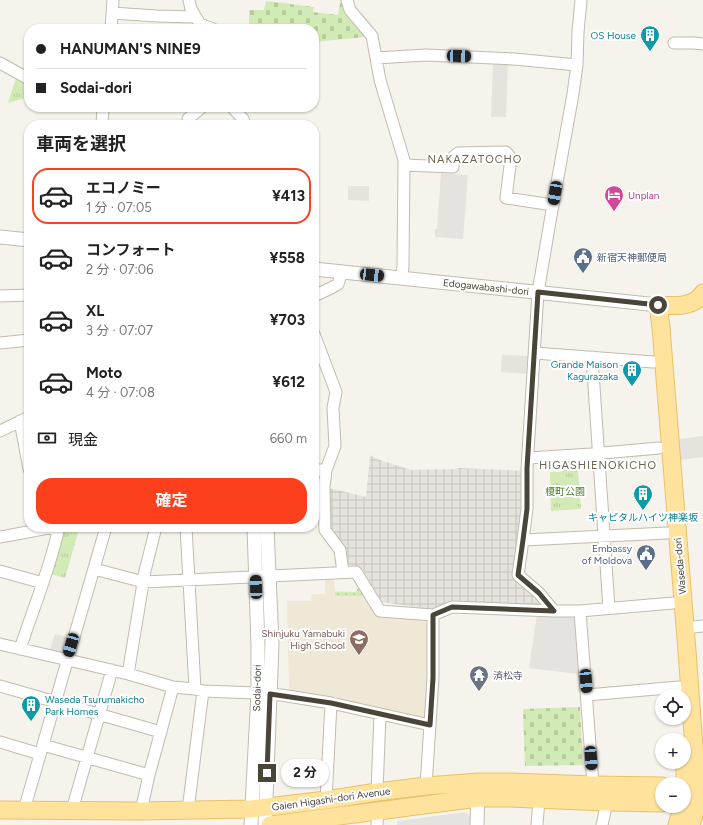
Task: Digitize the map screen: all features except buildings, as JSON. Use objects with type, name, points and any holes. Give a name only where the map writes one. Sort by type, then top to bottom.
[{"type":"main road","points":[[658,305],[673,306],[687,304],[698,300],[703,295]]},
{"type":"main road","name":"Waseda-dori","points":[[658,305],[650,326],[680,689]]},
{"type":"main road","name":"Waseda-dori","points":[[658,305],[685,628],[688,777]]},
{"type":"main road","name":"Gaien Higashi-dori Avenue","points":[[270,825],[378,818],[509,782],[655,786]]},
{"type":"main road","name":"Gaien Higashi-dori Avenue","points":[[0,810],[188,810],[256,814],[326,800],[426,786],[478,790],[539,799],[655,803]]},
{"type":"main road","name":"Waseda-dori","points":[[677,825],[683,813]]},
{"type":"main road","name":"Waseda-dori","points":[[690,813],[691,825]]},
{"type":"street","points":[[111,24],[113,0]]},
{"type":"street","points":[[189,0],[191,9],[200,24]]},
{"type":"street","points":[[347,0],[350,10],[372,36],[380,80],[404,160],[402,278]]},
{"type":"street","points":[[554,611],[539,593],[518,575],[527,509],[528,458],[538,292],[571,111],[577,65],[581,0]]},
{"type":"street","points":[[112,13],[195,17]]},
{"type":"street","points":[[674,43],[703,44]]},
{"type":"street","points":[[376,58],[426,55],[514,59],[577,65]]},
{"type":"street","points":[[0,63],[24,76]]},
{"type":"street","points":[[188,119],[196,112]]},
{"type":"street","points":[[237,112],[243,120]]},
{"type":"street","points":[[404,165],[453,167],[453,157],[458,153],[506,152],[511,158],[506,198],[553,205]]},
{"type":"street","points":[[0,237],[24,239]]},
{"type":"street","name":"Edogawabashi-dori","points":[[319,270],[658,305]]},
{"type":"street","points":[[319,294],[338,284],[342,272]]},
{"type":"street","points":[[0,296],[24,295]]},
{"type":"street","points":[[0,343],[24,341]]},
{"type":"street","points":[[319,347],[336,392],[333,408],[335,446],[326,470],[324,487],[325,530],[340,550],[343,572]]},
{"type":"street","points":[[535,353],[653,362]]},
{"type":"street","points":[[592,357],[609,608]]},
{"type":"street","points":[[0,431],[24,419]]},
{"type":"street","points":[[528,458],[598,454],[659,448]]},
{"type":"street","points":[[319,470],[326,470]]},
{"type":"street","points":[[0,537],[24,532]]},
{"type":"street","points":[[20,649],[43,583],[58,532]]},
{"type":"street","points":[[24,810],[105,532]]},
{"type":"street","points":[[128,674],[145,571],[155,532]]},
{"type":"street","points":[[186,532],[188,580],[199,690],[188,810]]},
{"type":"street","name":"Sodai-dori","points":[[254,532],[258,646],[264,693]]},
{"type":"street","name":"Sodai-dori","points":[[265,825],[256,814],[264,693],[272,644],[267,532]]},
{"type":"street","points":[[523,540],[667,533]]},
{"type":"street","points":[[94,569],[144,582],[356,572],[380,611],[433,615],[452,607],[580,611],[673,603]]},
{"type":"street","points":[[0,571],[43,583]]},
{"type":"street","points":[[580,611],[593,785]]},
{"type":"street","points":[[426,786],[433,678],[433,615]]},
{"type":"street","points":[[685,628],[703,626]]},
{"type":"street","points":[[0,644],[112,670],[173,687],[199,690],[264,693],[331,703],[430,725]]},
{"type":"street","points":[[72,810],[112,670]]},
{"type":"street","points":[[0,686],[161,732]]},
{"type":"street","points":[[141,811],[149,775],[173,687]]},
{"type":"street","points":[[587,695],[655,692]]},
{"type":"street","points":[[326,800],[331,703]]},
{"type":"street","points":[[378,792],[380,714]]},
{"type":"street","points":[[0,742],[87,757],[149,775]]},
{"type":"street","points":[[477,825],[478,790]]},
{"type":"street","points":[[537,825],[539,799]]},
{"type":"street","points":[[602,825],[607,802]]},
{"type":"shaded area","points":[[493,62],[508,62],[506,117],[491,117]]},
{"type":"shaded area","points":[[441,173],[468,175],[463,239],[435,237],[435,229],[437,229]]},
{"type":"shaded area","points":[[348,186],[369,186],[369,201],[348,200]]},
{"type":"shaded area","points":[[502,355],[531,356],[530,374],[501,372]]},
{"type":"shaded area","points":[[703,436],[703,457],[681,460],[679,439]]},
{"type":"shaded area","points":[[370,455],[377,459],[411,470],[459,468],[524,471],[523,521],[514,578],[539,599],[539,605],[449,602],[432,609],[381,602],[362,568],[349,565],[339,545],[328,522],[325,487],[366,497]]},
{"type":"shaded area","name":"Shinjuku Yamabuki High School","points":[[325,580],[334,580],[335,591],[356,592],[357,586],[359,586],[380,617],[429,619],[427,718],[289,691],[287,601],[311,601],[312,594],[325,594]]},
{"type":"shaded area","points":[[537,614],[572,615],[575,620],[578,674],[529,668]]},
{"type":"shaded area","points":[[55,634],[70,638],[65,654],[49,653]]},
{"type":"shaded area","points":[[466,812],[471,817],[471,825],[397,825],[397,821]]},
{"type":"green space","points":[[266,1],[314,7],[313,12],[338,15],[340,3],[343,2],[362,28],[365,37],[319,42],[319,24],[249,24],[249,10],[264,10]]},
{"type":"green space","points":[[17,75],[24,78],[24,98],[8,103]]},
{"type":"green space","name":"榎町公園","points":[[577,460],[581,509],[551,511],[550,472],[562,472],[562,461]]},
{"type":"green space","points":[[65,532],[78,532],[65,578],[50,574],[62,534]]},
{"type":"green space","points":[[357,589],[359,589],[364,596],[335,596],[335,592],[357,592]]},
{"type":"green space","points":[[580,707],[583,765],[525,766],[523,709]]},
{"type":"green space","points":[[458,792],[290,815],[290,813]]},
{"type":"place","name":"OS House","points":[[650,52]]},
{"type":"place","name":"Unplan","points":[[614,212]]},
{"type":"place","name":"新宿天神郵便局","points":[[583,274]]},
{"type":"place","name":"Grande Maison Kagurazaka","points":[[632,387]]},
{"type":"place","name":"キャピタルハイツ神楽坂","points":[[643,511]]},
{"type":"place","name":"Embassy of Moldova","points":[[646,571]]},
{"type":"place","name":"Shinjuku Yamabuki High School","points":[[359,656]]},
{"type":"place","name":"済松寺","points":[[479,692]]},
{"type":"place","name":"Waseda Tsurumakicho Park Homes","points":[[31,722]]},
{"type":"district","name":"NAKAZATOCHO","points":[[475,159]]},
{"type":"district","name":"HIGASHIENOKICHO","points":[[598,465]]},
{"type":"route","points":[[267,773],[270,694],[331,703],[430,725],[433,678],[433,615],[452,607],[554,611],[539,593],[518,575],[527,509],[527,468],[538,292],[658,305]]}]
